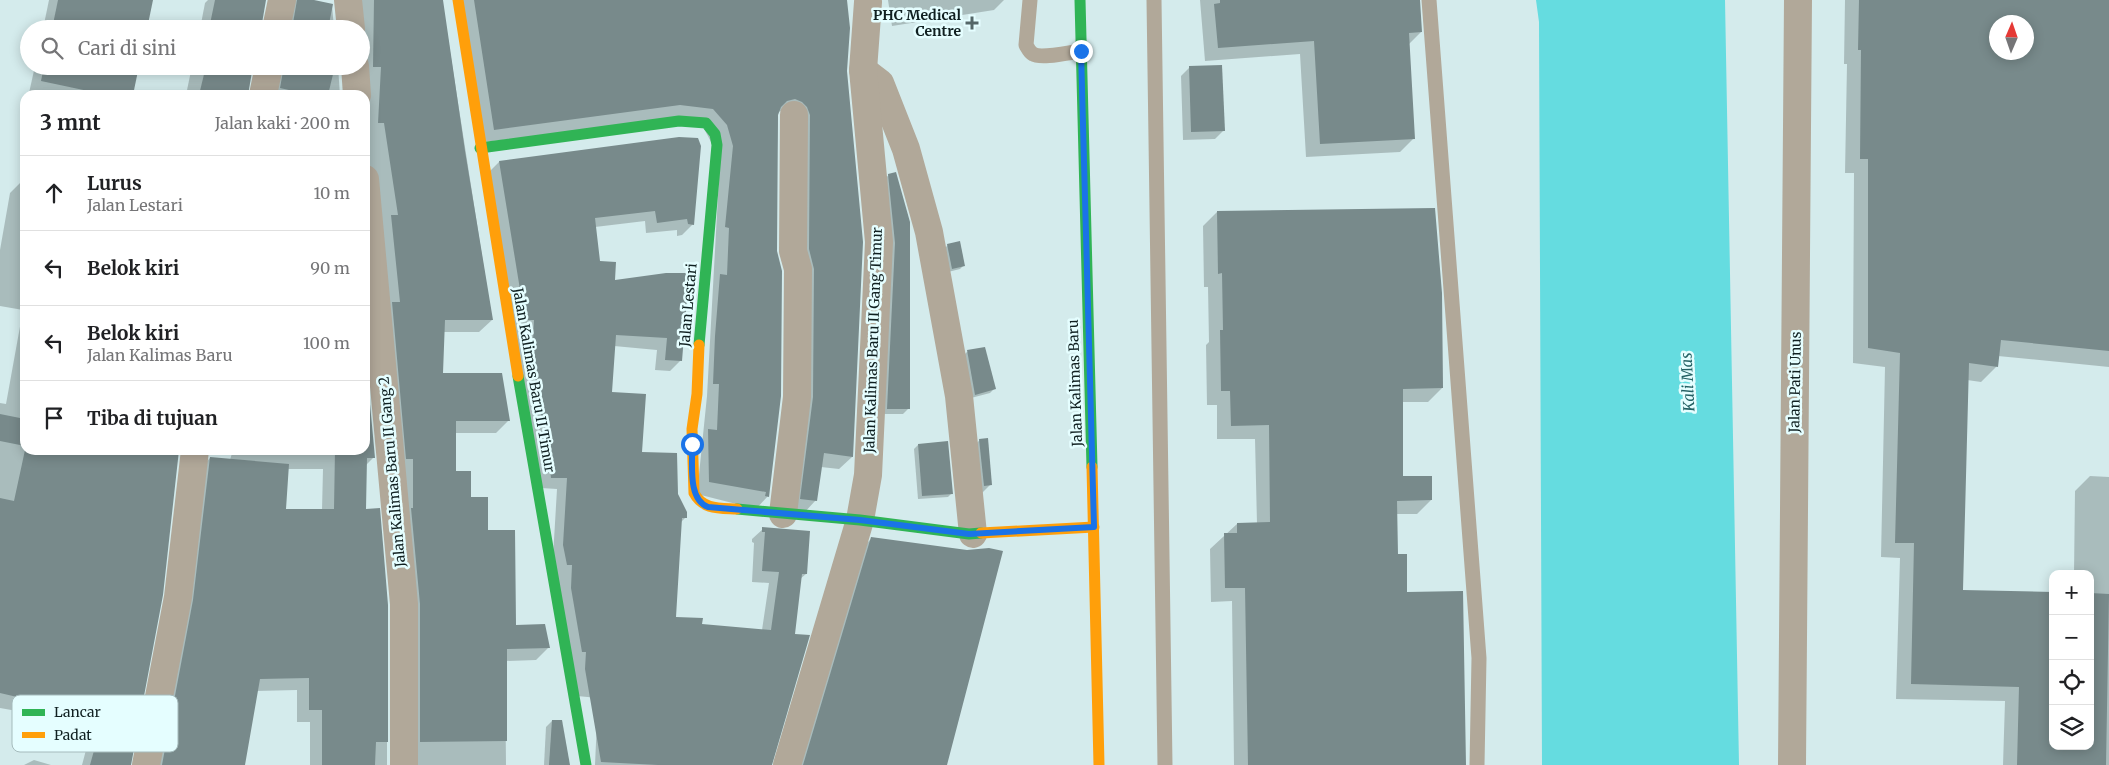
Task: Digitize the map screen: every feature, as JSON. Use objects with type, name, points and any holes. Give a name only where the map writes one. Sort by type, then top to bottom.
[{"type":"street","points":[[278,20],[282,0]]},
{"type":"street","points":[[348,0],[350,20]]},
{"type":"street","name":"Jalan Kalimas Baru II Timur","points":[[458,0],[480,148],[533,465],[586,765]]},
{"type":"street","name":"Jalan Kalimas Baru","points":[[1080,0],[1099,765]]},
{"type":"street","name":"Jalan Pati Unus","points":[[1792,765],[1798,0]]},
{"type":"street","name":"Jalan Kalimas Baru II Gang Timur","points":[[787,765],[860,520],[868,476],[879,242],[864,70],[868,2]]},
{"type":"street","points":[[864,70],[880,83],[906,149],[929,232],[959,396],[973,534]]},
{"type":"street","points":[[264,90],[266,75]]},
{"type":"street","points":[[355,75],[356,90]]},
{"type":"street","points":[[794,115],[793,251],[798,269],[797,397],[784,514],[860,520],[973,534],[1094,527]]},
{"type":"street","name":"Jalan Lestari","points":[[480,148],[679,122],[706,123],[715,134],[717,145],[699,335],[697,394],[692,429],[694,493],[698,501],[708,507],[784,514]]},
{"type":"street","name":"Jalan Kalimas Baru II Gang 2","points":[[370,233],[404,604],[404,765]]},
{"type":"street","points":[[159,695],[178,597],[194,455]]},
{"type":"street","points":[[146,765],[148,752]]},
{"type":"lane","points":[[1030,0],[1026,45],[1033,54],[1040,56],[1081,51]]},
{"type":"lane","points":[[1154,0],[1165,765]]},
{"type":"lane","points":[[1429,0],[1479,658],[1477,765]]},
{"type":"water","name":"Kali Mas","points":[[1536,0],[1725,0],[1739,765],[1542,765],[1539,22]]},
{"type":"building","points":[[58,0],[153,0],[149,20],[54,20]]},
{"type":"building","points":[[215,0],[266,0],[263,20],[211,20]]},
{"type":"building","points":[[297,0],[314,0],[333,4],[330,20],[294,20]]},
{"type":"building","points":[[374,0],[443,0],[465,151],[493,320],[445,320],[443,373],[502,373],[510,421],[456,421],[456,471],[471,471],[471,497],[488,497],[488,530],[515,530],[516,625],[545,624],[550,648],[507,649],[507,741],[420,742],[420,604],[411,508],[413,508],[413,459],[406,459],[392,302],[400,302],[391,215],[398,215],[384,123],[378,123],[381,67],[373,67]]},
{"type":"building","points":[[474,0],[847,0],[850,28],[847,71],[863,242],[853,457],[824,453],[817,501],[800,499],[813,397],[814,269],[809,249],[810,115],[807,107],[795,99],[787,101],[781,107],[778,115],[777,251],[782,271],[781,396],[769,497],[765,496],[766,492],[709,482],[708,429],[717,430],[719,384],[713,384],[720,274],[727,275],[729,228],[725,227],[733,146],[727,125],[713,109],[680,105],[494,130]]},
{"type":"building","points":[[1220,0],[1420,0],[1422,32],[1409,33],[1415,139],[1320,144],[1314,41],[1218,48],[1214,4],[1220,3]]},
{"type":"building","points":[[1859,0],[2109,0],[2109,351],[2001,340],[1998,367],[1969,363],[1963,590],[2049,592],[2049,750],[2094,750],[2094,593],[2109,594],[2106,765],[2017,765],[2019,687],[1911,684],[1914,543],[1895,543],[1900,353],[1868,348],[1868,159],[1860,159],[1861,50],[1858,50]]},
{"type":"building","points":[[1222,65],[1225,131],[1191,132],[1189,66]]},
{"type":"building","points":[[42,75],[137,75],[134,90],[83,90],[41,81]]},
{"type":"building","points":[[204,75],[251,75],[249,90],[200,90]]},
{"type":"building","points":[[282,75],[333,75],[329,90],[289,90],[280,88]]},
{"type":"building","points":[[679,137],[698,138],[701,146],[694,225],[688,224],[687,219],[657,223],[655,211],[595,218],[600,261],[616,262],[615,280],[666,273],[689,273],[682,361],[665,360],[667,338],[616,335],[612,392],[646,394],[642,452],[677,453],[678,494],[687,512],[687,518],[682,518],[676,617],[703,618],[702,624],[771,630],[779,572],[762,571],[765,532],[762,532],[762,527],[810,531],[807,574],[802,574],[795,634],[810,635],[772,765],[658,765],[601,762],[585,669],[586,652],[582,652],[571,588],[572,565],[567,565],[563,545],[567,478],[551,478],[551,447],[546,446],[532,361],[534,320],[525,320],[499,161]]},
{"type":"building","points":[[896,172],[910,222],[910,409],[887,409],[895,243],[888,174]]},
{"type":"building","points":[[1435,208],[1442,293],[1443,388],[1403,389],[1403,476],[1432,476],[1432,500],[1397,501],[1398,554],[1407,554],[1407,592],[1463,591],[1466,765],[1248,765],[1245,588],[1225,588],[1224,533],[1237,533],[1237,523],[1270,522],[1269,425],[1231,426],[1230,391],[1221,391],[1220,330],[1223,330],[1222,273],[1218,274],[1217,211]]},
{"type":"building","points":[[960,241],[965,266],[952,269],[947,244]]},
{"type":"building","points":[[985,347],[996,389],[975,395],[967,350]]},
{"type":"building","points":[[370,404],[375,458],[367,458],[366,509],[380,508],[388,605],[388,742],[376,742],[375,765],[322,765],[322,710],[309,710],[309,678],[260,679],[245,765],[162,765],[164,752],[178,752],[178,695],[175,695],[193,600],[210,457],[289,464],[286,509],[334,509],[335,455],[370,455]]},
{"type":"building","points":[[0,414],[20,418],[20,445],[0,441]]},
{"type":"building","points":[[988,438],[992,485],[984,486],[979,439]]},
{"type":"building","points":[[948,441],[953,494],[922,496],[918,444]]},
{"type":"building","points":[[24,455],[178,455],[163,595],[144,695],[12,696],[0,693],[0,498],[14,501]]},
{"type":"building","points":[[871,537],[967,550],[989,548],[1003,551],[947,765],[803,765]]},
{"type":"building","points":[[552,720],[562,720],[570,765],[549,765]]},
{"type":"building","points":[[94,752],[133,752],[131,765],[90,765]]},
{"type":"traffic: fast","points":[[1080,0],[1092,467]]},
{"type":"traffic: fast","points":[[480,148],[679,121],[706,123],[715,134],[717,145],[699,345]]},
{"type":"traffic: fast","points":[[518,376],[586,765]]},
{"type":"traffic: fast","points":[[737,509],[860,520],[969,534],[981,533]]},
{"type":"traffic: slow","points":[[458,0],[518,376]]},
{"type":"traffic: slow","points":[[699,345],[697,394],[692,429],[694,493],[702,503],[712,507],[737,509]]},
{"type":"traffic: slow","points":[[1092,467],[1099,765]]},
{"type":"traffic: slow","points":[[981,533],[1094,527]]},
{"type":"place","name":"PHC Medical Centre","points":[[972,23]]},
{"type":"route","points":[[692,444],[694,493],[698,501],[708,507],[860,520],[969,534],[1094,527],[1081,51]]}]
